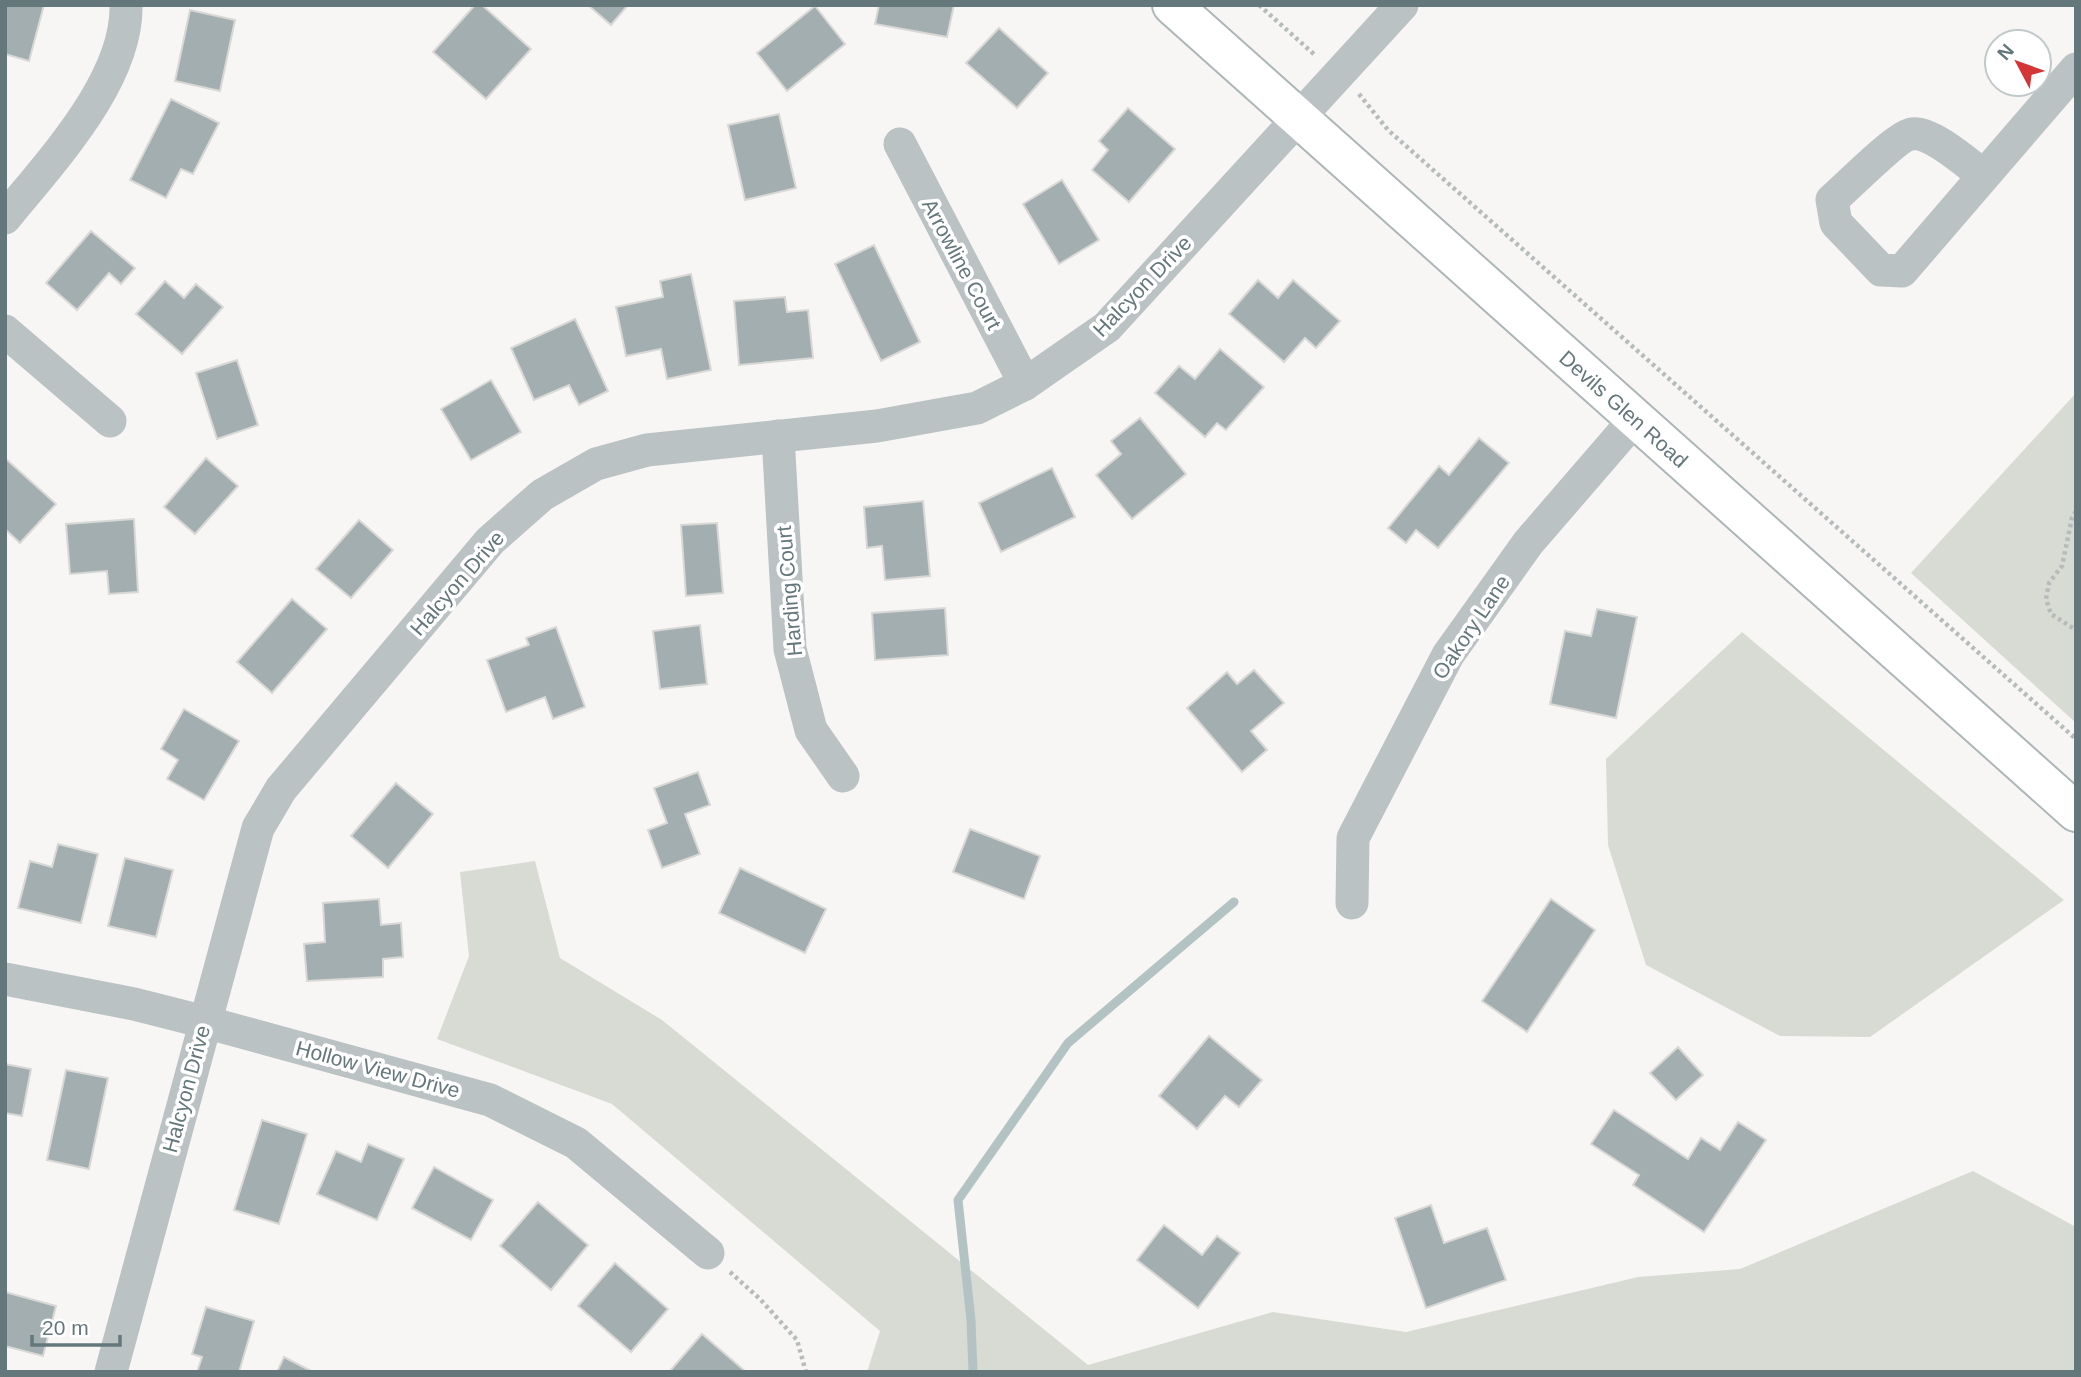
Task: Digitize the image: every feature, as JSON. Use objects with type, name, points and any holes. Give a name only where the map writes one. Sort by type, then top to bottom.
[{"type":"main road","name":"Devils Glen Road","points":[[1172,5],[2076,812]]},
{"type":"street","points":[[5,218],[80,126],[118,54],[126,5]]},
{"type":"street","name":"Halcyon Drive","points":[[110,1372],[258,828],[281,789],[490,541],[542,495],[596,464],[647,450],[877,426],[977,408],[1025,384],[1107,327],[1402,5]]},
{"type":"street","points":[[1983,175],[1931,138],[1913,133],[1894,142],[1832,200],[1836,223],[1881,270],[1902,271],[2076,69]]},
{"type":"street","name":"Arrowline Court","points":[[900,144],[1025,384]]},
{"type":"street","points":[[5,331],[110,421]]},
{"type":"street","name":"Oakory Lane","points":[[1352,903],[1353,838],[1448,654],[1528,543],[1635,419]]},
{"type":"street","name":"Harding Court","points":[[778,436],[790,649],[811,730],[843,776]]},
{"type":"street","name":"Hollow View Drive","points":[[5,979],[134,1004],[490,1100],[576,1143],[708,1253]]},
{"type":"path","points":[[1259,5],[1368,103],[1388,130],[2076,739]]},
{"type":"path","points":[[2076,511],[2072,518],[2062,566],[2049,583],[2046,599],[2050,614],[2076,630]]},
{"type":"path","points":[[708,1253],[760,1299],[797,1340],[806,1372]]},
{"type":"shaded area","points":[[2076,393],[2076,723],[1911,573]]},
{"type":"shaded area","points":[[1742,632],[2064,900],[1870,1037],[1780,1036],[1646,965],[1608,845],[1606,759]]},
{"type":"shaded area","points":[[535,861],[560,958],[662,1020],[1088,1365],[1273,1312],[1406,1332],[1638,1277],[1740,1269],[1973,1171],[2076,1227],[2076,1372],[867,1372],[880,1331],[612,1104],[437,1039],[469,956],[460,872]]},
{"type":"building","points":[[5,5],[44,5],[29,61],[5,54]]},
{"type":"building","points":[[475,5],[482,5],[531,49],[486,99],[433,52]]},
{"type":"building","points":[[588,5],[628,5],[611,25]]},
{"type":"building","points":[[879,5],[954,5],[947,37],[875,24]]},
{"type":"building","points":[[815,6],[845,44],[787,91],[757,53]]},
{"type":"building","points":[[190,10],[235,20],[220,91],[175,81]]},
{"type":"building","points":[[999,28],[1048,73],[1017,108],[966,63]]},
{"type":"building","points":[[171,99],[219,123],[193,174],[181,169],[166,198],[130,180]]},
{"type":"building","points":[[1128,108],[1175,149],[1129,202],[1092,170],[1108,150],[1099,141]]},
{"type":"building","points":[[779,114],[796,188],[745,200],[728,125]]},
{"type":"building","points":[[1062,180],[1099,240],[1059,264],[1023,204]]},
{"type":"building","points":[[91,231],[135,268],[121,284],[109,273],[77,310],[46,283]]},
{"type":"building","points":[[874,245],[920,342],[881,361],[835,264]]},
{"type":"building","points":[[691,274],[711,370],[667,379],[661,349],[626,356],[616,307],[663,297],[660,281]]},
{"type":"building","points":[[1258,280],[1278,298],[1293,280],[1340,321],[1316,348],[1305,338],[1284,362],[1229,314]]},
{"type":"building","points":[[165,281],[184,298],[196,284],[223,307],[182,354],[136,314]]},
{"type":"building","points":[[785,297],[787,312],[808,310],[813,358],[739,365],[734,301]]},
{"type":"building","points":[[575,319],[608,391],[579,405],[569,385],[534,400],[511,348]]},
{"type":"building","points":[[1220,349],[1264,387],[1226,430],[1217,423],[1205,437],[1155,393],[1179,366],[1195,379]]},
{"type":"building","points":[[237,360],[258,425],[217,439],[196,373]]},
{"type":"building","points":[[491,380],[521,432],[471,460],[441,409]]},
{"type":"building","points":[[1140,418],[1186,474],[1132,519],[1096,475],[1121,454],[1111,441]]},
{"type":"building","points":[[1479,438],[1509,463],[1438,548],[1416,530],[1406,543],[1388,528],[1439,466],[1449,475]]},
{"type":"building","points":[[206,458],[238,486],[195,534],[164,507]]},
{"type":"building","points":[[6,459],[56,504],[20,543],[5,529]]},
{"type":"building","points":[[1052,468],[1075,517],[1001,552],[979,503]]},
{"type":"building","points":[[923,501],[930,576],[885,580],[882,546],[867,548],[864,507]]},
{"type":"building","points":[[134,519],[138,592],[109,594],[107,571],[70,574],[66,524]]},
{"type":"building","points":[[359,520],[393,550],[351,598],[316,569]]},
{"type":"building","points":[[717,523],[723,593],[686,596],[681,525]]},
{"type":"building","points":[[292,599],[327,629],[272,693],[237,662]]},
{"type":"building","points":[[945,608],[948,655],[875,660],[872,613]]},
{"type":"building","points":[[1597,609],[1637,617],[1616,718],[1550,704],[1565,631],[1591,636]]},
{"type":"building","points":[[700,625],[707,684],[660,689],[653,631]]},
{"type":"building","points":[[556,627],[585,707],[553,719],[545,697],[506,712],[487,660],[529,645],[526,638]]},
{"type":"building","points":[[1254,670],[1284,703],[1251,731],[1267,750],[1242,772],[1187,708],[1227,672],[1237,684]]},
{"type":"building","points":[[184,709],[239,741],[204,800],[167,779],[178,760],[161,749]]},
{"type":"building","points":[[698,772],[710,805],[685,814],[700,854],[662,868],[648,830],[667,823],[654,788]]},
{"type":"building","points":[[396,783],[433,814],[388,868],[351,836]]},
{"type":"building","points":[[970,829],[1040,856],[1024,899],[953,872]]},
{"type":"building","points":[[58,844],[98,854],[81,923],[18,908],[30,861],[52,867]]},
{"type":"building","points":[[125,858],[173,870],[156,937],[108,926]]},
{"type":"building","points":[[740,868],[826,909],[805,953],[719,913]]},
{"type":"building","points":[[379,899],[381,925],[401,923],[403,957],[383,959],[383,977],[307,981],[304,944],[325,942],[323,903]]},
{"type":"building","points":[[1551,899],[1595,930],[1527,1032],[1482,1001]]},
{"type":"building","points":[[1209,1036],[1262,1080],[1239,1107],[1225,1096],[1197,1129],[1159,1096]]},
{"type":"building","points":[[1678,1047],[1703,1075],[1676,1100],[1650,1073]]},
{"type":"building","points":[[5,1064],[31,1069],[22,1116],[5,1113]]},
{"type":"building","points":[[66,1070],[108,1078],[89,1169],[47,1160]]},
{"type":"building","points":[[1614,1110],[1688,1159],[1701,1138],[1720,1150],[1738,1122],[1766,1140],[1704,1232],[1633,1185],[1639,1175],[1591,1144]]},
{"type":"building","points":[[262,1120],[307,1134],[279,1224],[234,1210]]},
{"type":"building","points":[[368,1144],[404,1159],[377,1220],[317,1194],[336,1151],[361,1162]]},
{"type":"building","points":[[434,1167],[493,1200],[471,1240],[412,1208]]},
{"type":"building","points":[[538,1202],[588,1245],[551,1290],[500,1246]]},
{"type":"building","points":[[1431,1205],[1444,1243],[1487,1228],[1506,1280],[1426,1308],[1395,1218]]},
{"type":"building","points":[[1164,1225],[1202,1255],[1217,1236],[1240,1253],[1198,1308],[1137,1260]]},
{"type":"building","points":[[615,1263],[668,1309],[631,1352],[578,1306]]},
{"type":"building","points":[[5,1292],[56,1306],[43,1356],[5,1346]]},
{"type":"building","points":[[206,1307],[254,1321],[239,1372],[197,1372],[202,1357],[192,1354]]},
{"type":"building","points":[[702,1334],[746,1372],[669,1372]]},
{"type":"building","points":[[284,1357],[313,1372],[277,1372]]},
{"type":"waterway","points":[[973,1372],[971,1320],[958,1200],[1068,1043],[1234,902]]}]
